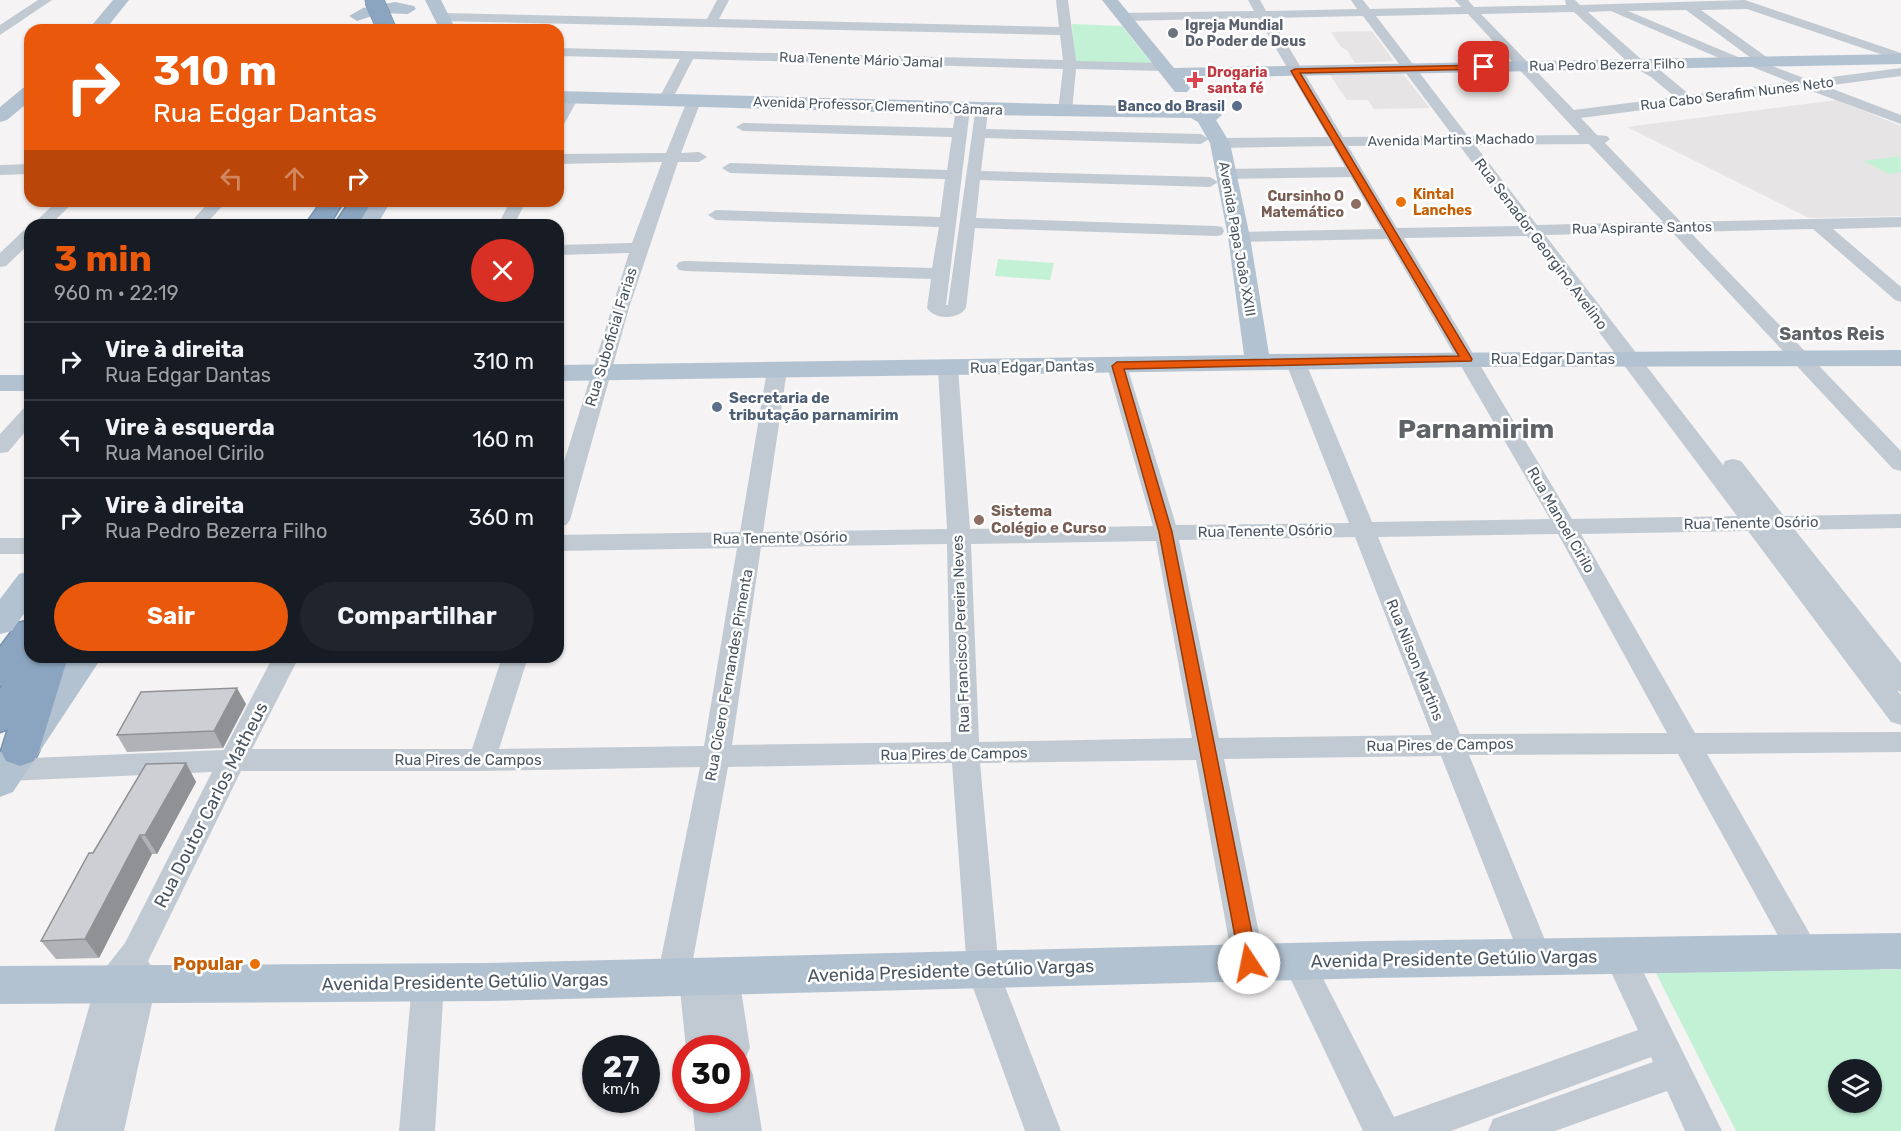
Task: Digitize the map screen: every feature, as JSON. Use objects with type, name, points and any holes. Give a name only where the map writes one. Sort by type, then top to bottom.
[{"type":"highway","points":[[374,0],[384,24]]},
{"type":"highway","points":[[356,219],[370,210]]},
{"type":"highway","points":[[0,673],[24,640]]},
{"type":"highway","points":[[0,718],[38,663]]},
{"type":"highway","points":[[9,768],[48,663]]},
{"type":"main road","points":[[101,24],[121,0]]},
{"type":"main road","points":[[116,24],[136,0]]},
{"type":"main road","name":"Avenida Papa João XXIII","points":[[1110,0],[1202,115],[1211,141],[1228,234],[1258,364]]},
{"type":"main road","points":[[357,13],[404,7]]},
{"type":"main road","name":"Rua Pedro Bezerra Filho","points":[[1166,70],[1295,71],[1532,66],[1648,67],[1901,58]]},
{"type":"main road","points":[[0,94],[24,96]]},
{"type":"main road","name":"Avenida Professor Clementino Câmara","points":[[565,97],[1202,115]]},
{"type":"main road","points":[[0,116],[24,100]]},
{"type":"main road","points":[[0,132],[24,103]]},
{"type":"main road","name":"Rua Edgar Dantas","points":[[564,373],[1467,359],[1901,358]]},
{"type":"main road","points":[[0,383],[24,383]]},
{"type":"main road","points":[[0,623],[24,590]]},
{"type":"main road","points":[[9,768],[81,663]]},
{"type":"main road","name":"Avenida Presidente Getúlio Vargas","points":[[0,985],[129,974],[428,983],[983,971],[1298,961],[1901,951]]},
{"type":"street","points":[[0,22],[20,9],[46,0]]},
{"type":"street","points":[[711,23],[723,0]]},
{"type":"street","points":[[1051,0],[1062,0],[1067,31],[1070,66],[1065,111]]},
{"type":"street","points":[[1734,0],[1901,58]]},
{"type":"street","points":[[1122,17],[1258,7],[1578,4],[1607,7],[1684,3],[1750,5]]},
{"type":"street","points":[[1684,3],[1751,62]]},
{"type":"street","points":[[0,32],[33,4]]},
{"type":"street","points":[[1578,4],[1687,100]]},
{"type":"street","points":[[1473,5],[1602,139],[1676,227],[1901,441]]},
{"type":"street","name":"Rua Senador Georgino Avelino","points":[[1369,6],[1638,359],[1767,522],[1901,682]]},
{"type":"street","name":"Rua Manoel Cirilo","points":[[1258,7],[1390,234],[1565,526],[1803,953]]},
{"type":"street","points":[[1607,7],[1901,120]]},
{"type":"street","points":[[444,9],[711,23],[896,44],[1067,31]]},
{"type":"street","points":[[0,32],[20,33]]},
{"type":"street","name":"Rua Tenente Mário Jamal","points":[[564,52],[689,55],[896,44],[1070,66],[1166,70]]},
{"type":"street","points":[[665,100],[689,55]]},
{"type":"street","name":"Rua Cabo Serafim Nunes Neto","points":[[1579,114],[1897,75]]},
{"type":"street","name":"Rua Suboficial Farias","points":[[564,498],[599,372],[638,248],[671,156],[694,101]]},
{"type":"street","points":[[972,109],[977,142],[959,297],[938,297],[959,141],[972,109]]},
{"type":"street","name":"Avenida Martins Machado","points":[[743,127],[977,142],[1602,139]]},
{"type":"street","points":[[1602,139],[1697,227],[1813,358],[1901,464]]},
{"type":"street","points":[[564,159],[699,157]]},
{"type":"street","points":[[730,168],[954,175]]},
{"type":"street","points":[[0,170],[24,169]]},
{"type":"street","points":[[973,175],[1218,178],[1355,172]]},
{"type":"street","points":[[952,194],[971,194]]},
{"type":"street","points":[[47,219],[60,207]]},
{"type":"street","points":[[202,219],[213,207]]},
{"type":"street","points":[[716,215],[948,222]]},
{"type":"street","name":"Rua Aspirante Santos","points":[[967,224],[1228,234],[1390,234],[1901,222]]},
{"type":"street","points":[[1817,224],[1901,296]]},
{"type":"street","points":[[1838,224],[1901,278]]},
{"type":"street","points":[[0,261],[24,239]]},
{"type":"street","points":[[945,243],[965,243]]},
{"type":"street","points":[[564,250],[638,248]]},
{"type":"street","points":[[0,261],[24,261]]},
{"type":"street","points":[[685,266],[941,274]]},
{"type":"street","name":"Rua Nilson Martins","points":[[1296,363],[1536,957]]},
{"type":"street","points":[[1117,366],[1166,532],[1206,750],[1249,963]]},
{"type":"street","name":"Rua Francisco Pereira Neves","points":[[948,368],[959,536],[965,754],[983,971],[1043,1131]]},
{"type":"street","name":"Rua Cícero Fernandes Pimenta","points":[[702,1035],[697,978],[716,758],[777,370]]},
{"type":"street","points":[[0,447],[24,420]]},
{"type":"street","name":"Rua Tenente Osório","points":[[564,543],[1901,521]]},
{"type":"street","name":"Rua Senador Georgino Avelino","points":[[1767,522],[1901,715]]},
{"type":"street","points":[[0,546],[24,546]]},
{"type":"street","name":"Rua Doutor Carlos Matheus","points":[[72,1131],[129,974],[232,760],[283,663]]},
{"type":"street","points":[[482,760],[513,663]]},
{"type":"street","name":"Rua Pires de Campos","points":[[9,768],[232,760],[716,758],[1449,745],[1901,741]]},
{"type":"street","points":[[1620,957],[1704,1131]]},
{"type":"street","points":[[1298,961],[1382,1131]]},
{"type":"street","name":"Rua Doutor Carlos Matheus","points":[[106,1131],[129,974]]},
{"type":"street","name":"Rua Cícero Fernandes Pimenta","points":[[697,978],[726,1035]]},
{"type":"street","points":[[417,1131],[428,983]]},
{"type":"street","points":[[1403,1131],[1660,1038]]},
{"type":"street","points":[[1506,1131],[1676,1071]]},
{"type":"street","points":[[711,1113],[713,1131]]},
{"type":"street","points":[[741,1113],[744,1131]]},
{"type":"shaded area","points":[[1372,31],[1394,61],[1355,63],[1331,32]]},
{"type":"shaded area","points":[[1403,74],[1430,108],[1374,109],[1368,100],[1347,100],[1330,75]]},
{"type":"shaded area","points":[[1837,100],[1901,126],[1901,216],[1809,218],[1627,127]]},
{"type":"green space","points":[[1072,24],[1122,26],[1153,65],[1074,63]]},
{"type":"green space","points":[[1900,156],[1901,172],[1889,174],[1863,161]]},
{"type":"green space","points":[[998,259],[1054,263],[1050,280],[995,276]]},
{"type":"green space","points":[[1876,962],[1881,970],[1901,969],[1901,1131],[1736,1131],[1653,967]]},
{"type":"building","points":[[237,688],[214,731],[117,735],[141,692]]},
{"type":"building","points":[[186,763],[145,835],[140,835],[85,939],[41,941],[89,853],[93,853],[146,764]]},
{"type":"place","name":"Igreja Mundial Do Poder de Deus","points":[[1173,33]]},
{"type":"place","name":"Drogaria santa fé","points":[[1195,80]]},
{"type":"place","name":"Banco do Brasil","points":[[1237,106]]},
{"type":"place","name":"Kintal Lanches","points":[[1401,202]]},
{"type":"place","name":"Cursinho O Matemático","points":[[1356,204]]},
{"type":"place","name":"Secretaria de tributação parnamirim","points":[[717,407]]},
{"type":"place","name":"Sistema Colégio e Curso","points":[[979,520]]},
{"type":"place","name":"Popular","points":[[255,964]]},
{"type":"district","name":"Santos Reis","points":[[1832,334]]},
{"type":"district","name":"Parnamirim","points":[[1476,429]]},
{"type":"route","points":[[1249,963],[1206,750],[1166,532],[1117,366],[1467,359],[1390,234],[1295,71],[1484,67]]}]
